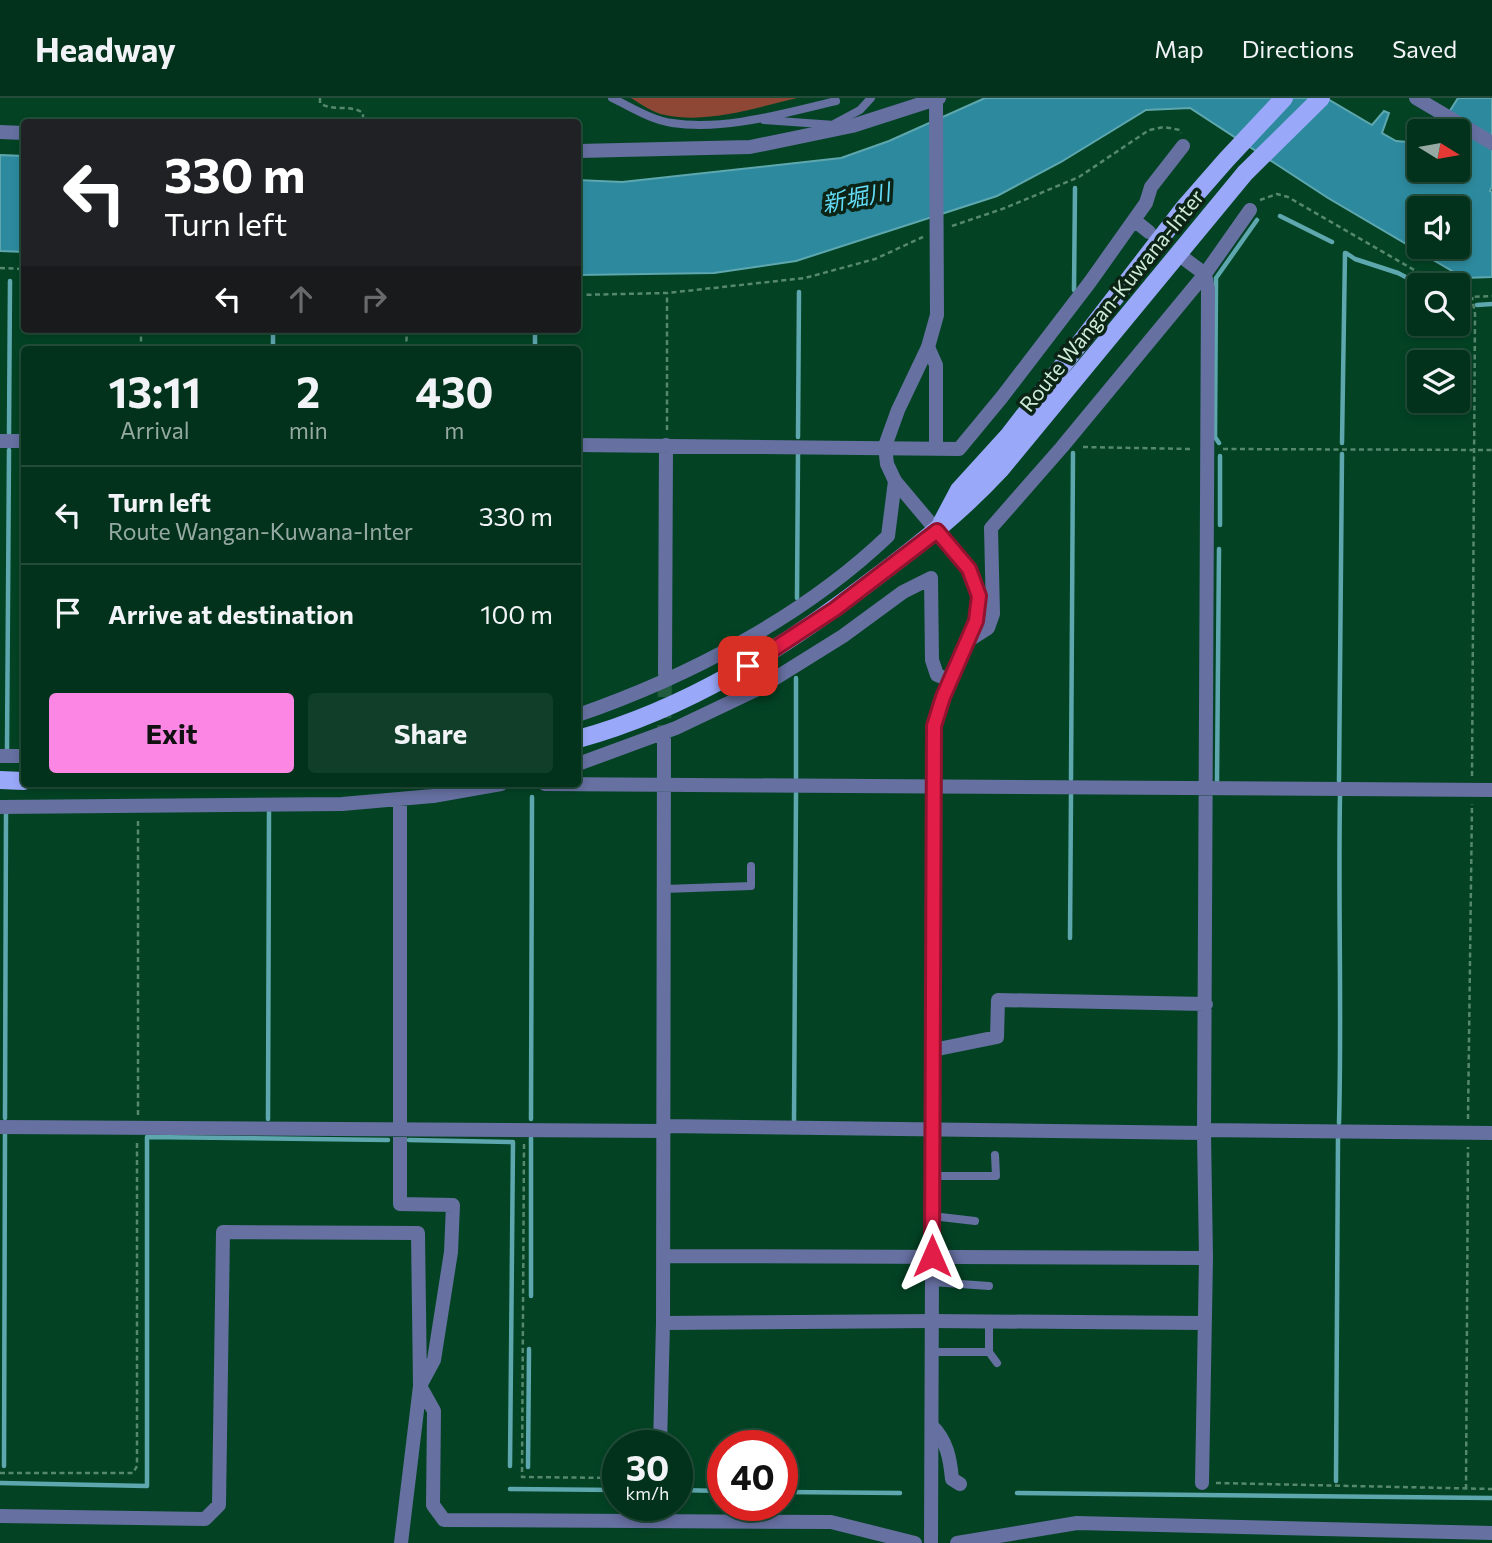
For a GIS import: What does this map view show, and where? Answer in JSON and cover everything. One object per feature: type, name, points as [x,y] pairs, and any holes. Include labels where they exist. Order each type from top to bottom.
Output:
[{"type":"main road","name":"Route Wangan-Kuwana-Inter","points":[[937,531],[958,491],[1009,435],[1184,208],[1284,98]]},
{"type":"main road","name":"Route Wangan-Kuwana-Inter","points":[[581,739],[648,715],[731,677],[835,609],[937,531],[970,502],[1000,470],[1245,173],[1321,98]]},
{"type":"main road","points":[[0,780],[21,781]]},
{"type":"street","points":[[1416,98],[1492,143]]},
{"type":"street","points":[[581,151],[750,147],[852,126],[938,99],[937,315],[928,347],[898,410],[885,446],[887,464],[895,481],[969,569],[979,596],[976,621],[950,680],[934,726],[931,1543]]},
{"type":"street","points":[[0,132],[21,133]]},
{"type":"street","points":[[581,445],[885,446],[959,449],[1090,282],[1146,202],[1151,187],[1184,146]]},
{"type":"street","points":[[969,640],[988,628],[993,614],[991,528],[1062,447],[1205,274],[1250,210]]},
{"type":"street","points":[[1134,220],[1149,232]]},
{"type":"street","points":[[1186,260],[1205,274],[1208,289],[1204,1131],[1206,1258],[1202,1483]]},
{"type":"street","points":[[928,347],[936,365],[936,448]]},
{"type":"street","points":[[0,441],[21,441]]},
{"type":"street","points":[[665,673],[666,445]]},
{"type":"street","points":[[581,714],[654,687],[720,654],[791,611],[853,567],[888,536],[895,481]]},
{"type":"street","points":[[581,763],[676,728],[758,689],[843,636],[903,592],[930,578],[932,660],[937,675],[950,680]]},
{"type":"street","points":[[660,1430],[664,739]]},
{"type":"street","points":[[0,756],[21,757]]},
{"type":"street","points":[[581,785],[1492,790]]},
{"type":"street","points":[[0,807],[330,805],[400,800],[484,787]]},
{"type":"street","points":[[400,800],[400,1204],[453,1205],[451,1252],[434,1360],[420,1386]]},
{"type":"street","points":[[933,1050],[997,1037],[998,1000],[1206,1004]]},
{"type":"street","points":[[0,1127],[1492,1133]]},
{"type":"street","points":[[0,1516],[205,1519],[219,1505],[223,1232],[418,1233],[420,1386],[401,1543]]},
{"type":"street","points":[[663,1256],[1206,1258]]},
{"type":"street","points":[[663,1324],[932,1321],[1204,1323]]},
{"type":"street","points":[[420,1386],[434,1411],[433,1505],[444,1520],[831,1522],[915,1543]]},
{"type":"street","points":[[932,1426],[949,1451],[953,1479],[960,1484]]},
{"type":"street","points":[[957,1543],[1077,1523],[1492,1533]]},
{"type":"lane","points":[[612,98],[639,112],[671,123],[712,124],[752,120],[836,101]]},
{"type":"lane","points":[[832,125],[860,110],[871,98]]},
{"type":"lane","points":[[752,120],[852,126]]},
{"type":"lane","points":[[664,889],[751,886],[751,866]]},
{"type":"lane","points":[[933,1175],[996,1176],[995,1155]]},
{"type":"lane","points":[[932,1216],[975,1222]]},
{"type":"lane","points":[[932,1282],[989,1286]]},
{"type":"lane","points":[[989,1322],[989,1352],[996,1363]]},
{"type":"lane","points":[[932,1352],[989,1352]]},
{"type":"path","points":[[320,98],[320,103],[326,107],[359,109],[363,113],[363,119]]},
{"type":"path","points":[[581,295],[667,293],[805,278],[875,259],[938,229],[973,220],[1079,177],[1149,130],[1164,127],[1180,130],[1184,146]]},
{"type":"path","points":[[1250,210],[1265,197],[1277,194],[1288,197],[1419,273]]},
{"type":"path","points":[[0,268],[21,269]]},
{"type":"path","points":[[666,445],[667,293]]},
{"type":"path","points":[[1466,1489],[1475,314],[1472,297],[1492,296]]},
{"type":"path","points":[[1062,447],[1492,450]]},
{"type":"path","points":[[0,1473],[133,1473],[137,1466],[138,807]]},
{"type":"path","points":[[524,1130],[522,1477],[602,1478]]},
{"type":"path","points":[[1202,1483],[1492,1489]]},
{"type":"shaded area","points":[[631,98],[797,98],[732,114],[698,118],[661,114]]},
{"type":"water","name":"新堀川","points":[[985,98],[1326,98],[1372,125],[1384,111],[1389,113],[1382,133],[1396,141],[1407,142],[1407,182],[1470,182],[1470,119],[1445,119],[1458,98],[1492,98],[1492,277],[1470,278],[1470,273],[1456,273],[1432,259],[1470,259],[1470,196],[1407,196],[1407,244],[1328,198],[1190,108],[1146,110],[1061,162],[997,196],[796,261],[714,273],[581,275],[581,180],[622,182],[841,158],[889,141]]},
{"type":"water","points":[[0,155],[21,156],[21,252],[0,251]]},
{"type":"waterway","points":[[1074,290],[1075,188]]},
{"type":"waterway","points":[[1280,216],[1332,242]]},
{"type":"waterway","points":[[1219,443],[1215,437],[1216,278],[1257,220]]},
{"type":"waterway","points":[[1342,443],[1345,253]]},
{"type":"waterway","points":[[1346,253],[1355,259],[1407,278]]},
{"type":"waterway","points":[[9,433],[10,281]]},
{"type":"waterway","points":[[798,437],[799,292]]},
{"type":"waterway","points":[[1477,305],[1492,304]]},
{"type":"waterway","points":[[273,333],[273,346]]},
{"type":"waterway","points":[[535,333],[535,346]]},
{"type":"waterway","points":[[7,750],[9,450]]},
{"type":"waterway","points":[[1071,779],[1073,453]]},
{"type":"waterway","points":[[797,598],[798,454]]},
{"type":"waterway","points":[[1339,781],[1342,454]]},
{"type":"waterway","points":[[1220,456],[1220,525]]},
{"type":"waterway","points":[[1217,781],[1219,549]]},
{"type":"waterway","points":[[796,678],[796,778]]},
{"type":"waterway","points":[[794,1123],[796,793]]},
{"type":"waterway","points":[[1070,938],[1071,795]]},
{"type":"waterway","points":[[1339,1123],[1340,795]]},
{"type":"waterway","points":[[531,1119],[532,797]]},
{"type":"waterway","points":[[268,1119],[269,812]]},
{"type":"waterway","points":[[5,1118],[6,813]]},
{"type":"waterway","points":[[4,1466],[5,1134]]},
{"type":"waterway","points":[[0,1483],[147,1486],[147,1137],[388,1140]]},
{"type":"waterway","points":[[1336,1481],[1338,1137]]},
{"type":"waterway","points":[[531,1138],[531,1296]]},
{"type":"waterway","points":[[409,1140],[513,1142],[510,1466]]},
{"type":"waterway","points":[[528,1467],[529,1349]]},
{"type":"waterway","points":[[510,1489],[602,1490]]},
{"type":"waterway","points":[[693,1490],[707,1491]]},
{"type":"waterway","points":[[798,1492],[900,1493]]},
{"type":"waterway","points":[[1017,1493],[1492,1498]]},
{"type":"tunnel","points":[[664,739],[665,673]]},
{"type":"route","points":[[748,666],[835,609],[937,531],[969,569],[979,596],[976,621],[943,697],[934,726],[932,1256]]}]
